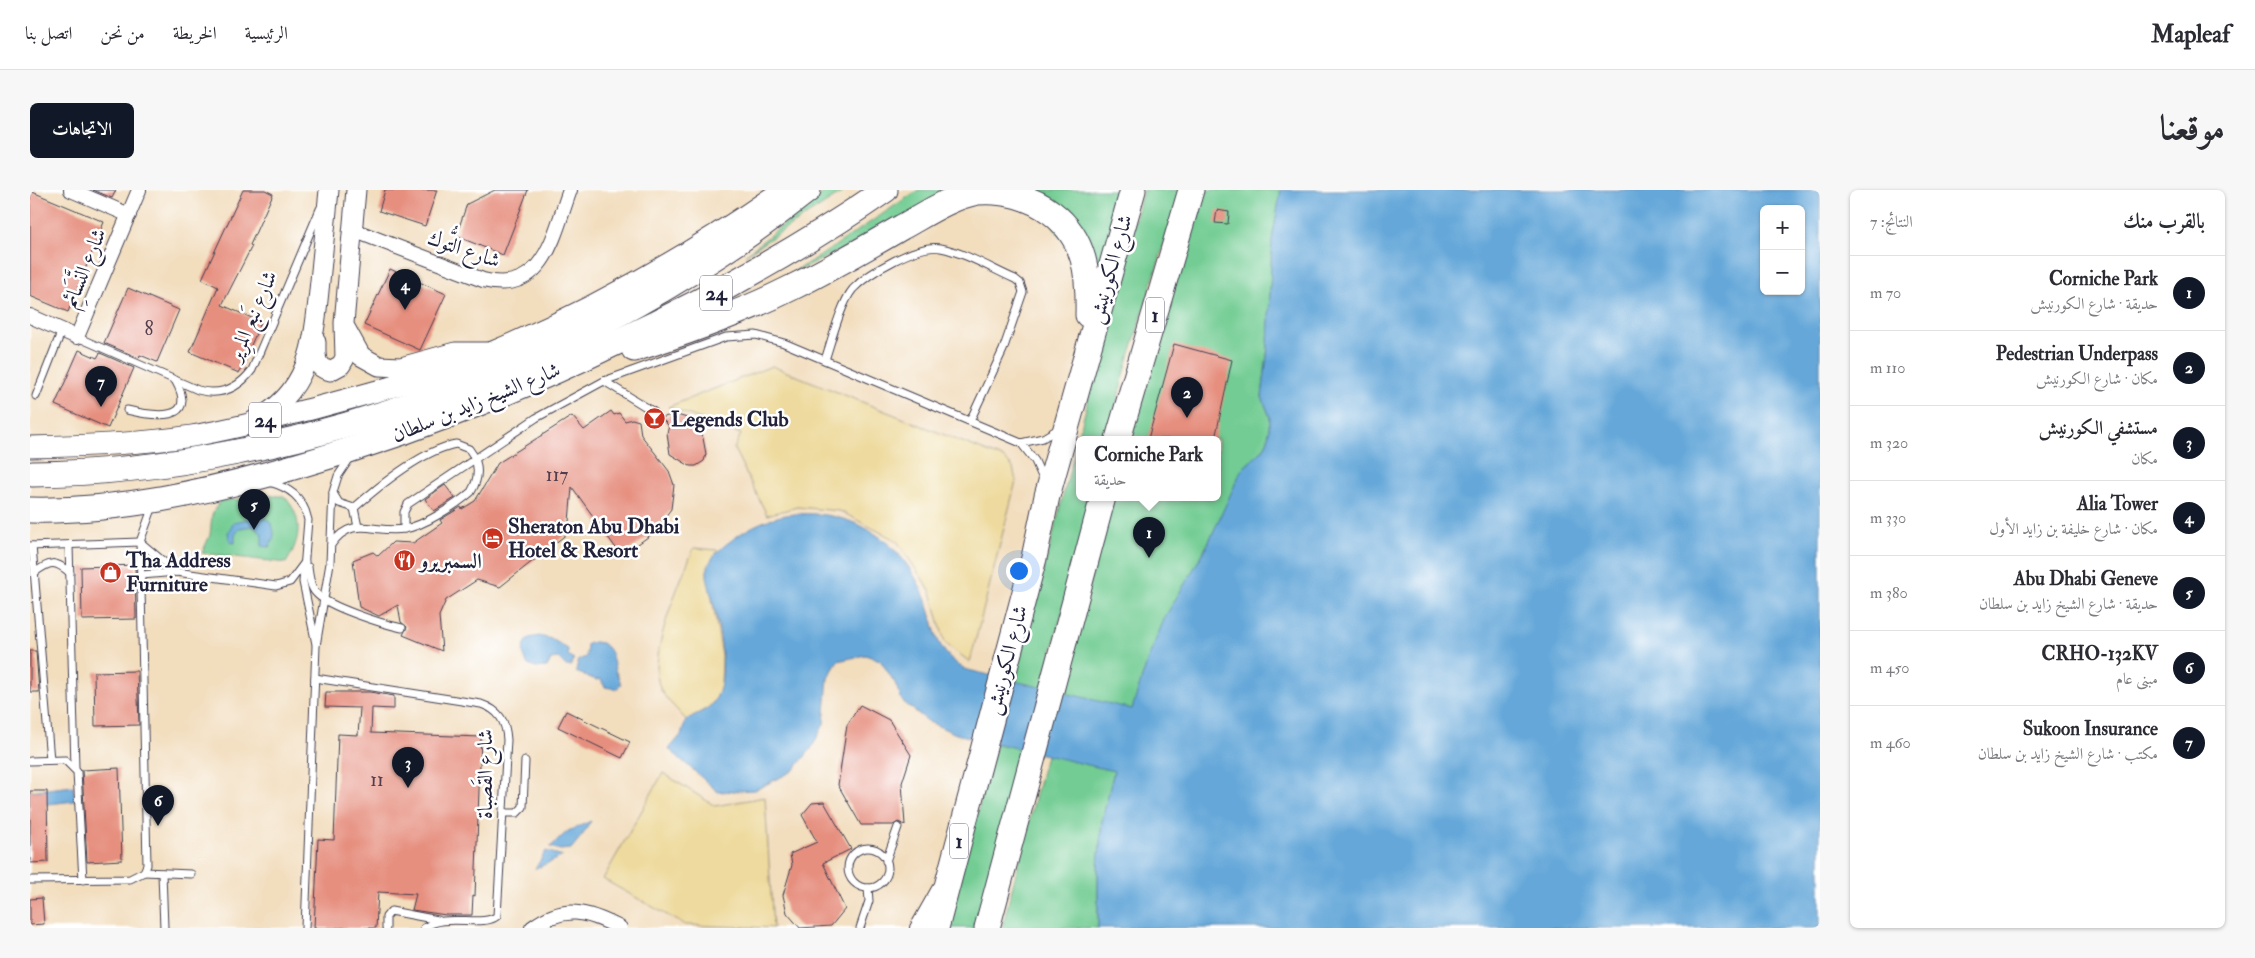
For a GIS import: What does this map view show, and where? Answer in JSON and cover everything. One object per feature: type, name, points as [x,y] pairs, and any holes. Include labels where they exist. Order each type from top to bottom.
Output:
[{"type":"highway","points":[[32,474],[89,473],[206,458],[284,441],[404,406],[527,360],[614,317],[670,286],[732,247],[767,223],[808,190]]},
{"type":"highway","name":"شارع الشيخ زايد بن سلطان","points":[[30,510],[114,505],[205,490],[359,448],[426,425],[538,380],[671,317],[741,280],[800,245],[885,190]]},
{"type":"highway","name":"شارع الكورنيش","points":[[936,928],[1034,558],[1047,496],[1133,190]]},
{"type":"highway","name":"1","points":[[1119,436],[1191,190]]},
{"type":"highway","points":[[538,380],[726,317],[799,284],[948,201],[978,192],[997,191],[1033,200],[1058,217],[1070,231],[1080,247],[1088,278],[1088,349]]},
{"type":"highway","points":[[987,928],[1102,501]]},
{"type":"main road","points":[[329,190],[316,326],[316,360],[322,368],[330,370],[338,368],[344,361],[344,323],[356,190]]},
{"type":"main road","name":"شارع الشيخ زايد بن سلطان","points":[[30,447],[126,443],[191,436],[244,425],[381,390],[492,352],[563,320],[652,273],[783,190]]},
{"type":"main road","points":[[344,323],[361,356],[379,366],[400,367],[455,352],[492,352]]},
{"type":"main road","points":[[244,425],[269,412],[290,392],[308,362],[316,326]]},
{"type":"street","name":"شارع النَّسَائِم","points":[[71,190],[129,215]]},
{"type":"street","name":"شارع النَّسَائِم","points":[[78,337],[139,190]]},
{"type":"street","name":"شارع التُّوك","points":[[353,230],[484,280],[506,283],[528,275],[544,258],[570,190]]},
{"type":"street","name":"شارع نَبع المرِير","points":[[30,316],[78,337]]},
{"type":"street","points":[[917,928],[951,872]]},
{"type":"street","points":[[532,928],[556,915],[576,912],[596,916],[620,928]]},
{"type":"lane","name":"شارع نَبع المرِير","points":[[78,337],[198,390],[218,393],[233,388],[246,379],[252,370],[329,190]]},
{"type":"lane","points":[[825,360],[837,323],[853,289],[890,263],[914,251],[929,247],[947,250],[1015,279],[1020,283],[1023,292],[1003,350],[970,421]]},
{"type":"lane","points":[[36,396],[62,330]]},
{"type":"lane","points":[[404,529],[404,512],[408,504],[559,404],[604,382],[712,341],[741,335],[770,338],[1021,443],[1041,472],[1047,496]]},
{"type":"lane","points":[[127,410],[158,416],[171,414],[179,408],[182,399],[180,389],[175,380]]},
{"type":"lane","points":[[604,382],[654,412]]},
{"type":"lane","points":[[1021,443],[1052,433],[1070,419]]},
{"type":"lane","points":[[330,546],[338,535],[358,527],[404,529],[428,520],[471,492],[478,477],[476,460],[463,445],[449,445],[413,463],[354,508]]},
{"type":"lane","points":[[305,928],[316,646],[325,600],[332,492],[338,476],[359,448]]},
{"type":"lane","points":[[251,479],[287,488],[302,501],[308,520],[304,582],[316,646]]},
{"type":"lane","points":[[332,492],[339,503],[354,508]]},
{"type":"lane","points":[[145,871],[148,857],[140,542],[147,519],[158,498]]},
{"type":"lane","points":[[354,508],[358,527]]},
{"type":"lane","points":[[50,760],[31,546],[140,542],[176,572]]},
{"type":"lane","points":[[69,545],[75,768],[79,780],[83,880]]},
{"type":"lane","points":[[142,575],[176,572],[276,586],[290,582],[295,578],[306,560]]},
{"type":"lane","points":[[306,560],[315,592],[325,600],[380,624],[402,628]]},
{"type":"lane","points":[[34,573],[44,565],[53,563],[61,565],[70,573]]},
{"type":"lane","name":"شارع القَصباة","points":[[315,678],[415,693],[492,708],[504,721],[507,732],[497,916],[494,920],[483,925],[444,922],[429,924],[424,928]]},
{"type":"lane","points":[[30,761],[65,760],[75,768]]},
{"type":"lane","points":[[503,813],[517,813],[523,807],[525,761]]},
{"type":"lane","points":[[886,861],[898,827]]},
{"type":"lane","points":[[868,848],[880,852],[886,861],[888,871],[885,878],[876,887],[868,888],[856,885],[850,878],[848,866],[851,858],[860,850],[868,848]]},
{"type":"lane","points":[[30,880],[130,879],[145,871],[191,874]]},
{"type":"lane","points":[[162,873],[164,928]]},
{"type":"lane","points":[[860,928],[869,901],[868,888]]},
{"type":"lane","points":[[386,928],[387,915],[395,911],[444,922]]},
{"type":"green space","points":[[827,190],[846,190],[745,255]]},
{"type":"green space","points":[[918,190],[955,190],[880,231],[779,280],[820,256]]},
{"type":"green space","points":[[1031,190],[1120,190],[1094,291]]},
{"type":"green space","points":[[1143,190],[1181,190],[1128,360],[1108,436],[1079,436]]},
{"type":"green space","points":[[1205,190],[1281,190],[1272,240],[1268,347],[1262,397],[1270,417],[1268,440],[1263,450],[1242,469],[1228,503],[1196,567],[1114,771],[1102,821],[1098,866],[1098,928],[1002,928],[1111,501],[1221,501],[1221,436],[1127,436],[1145,367]]},
{"type":"green space","points":[[1076,446],[1076,501],[1092,501],[978,928],[946,928]]},
{"type":"green space","points":[[284,496],[295,512],[298,529],[297,537],[295,546],[286,563],[202,553],[210,535],[212,515],[220,501]]},
{"type":"sand","points":[[772,366],[1005,459],[1013,468],[1016,481],[970,662],[945,643],[931,592],[897,541],[840,511],[797,507],[767,515],[734,449],[741,434],[668,407]]},
{"type":"sand","points":[[694,548],[718,550],[707,571],[722,656],[721,684],[717,697],[709,707],[686,720],[669,702],[661,690],[657,676],[661,640],[667,619]]},
{"type":"sand","points":[[663,773],[715,806],[765,797],[773,928],[685,925],[603,879]]},
{"type":"water","points":[[1281,190],[1820,190],[1820,928],[1098,928],[1098,866],[1102,821],[1114,771],[956,734],[929,722],[902,701],[895,683],[880,660],[865,655],[838,661],[828,678],[824,724],[811,749],[793,771],[755,790],[718,792],[669,749],[681,735],[686,720],[709,707],[716,698],[721,685],[721,641],[707,574],[711,560],[723,547],[749,528],[764,521],[795,514],[817,514],[857,524],[875,534],[890,546],[916,578],[925,598],[940,645],[964,669],[1132,709],[1148,659],[1165,617],[1206,548],[1242,469],[1263,450],[1268,440],[1270,417],[1262,397],[1268,347],[1272,240]]},
{"type":"water","points":[[256,517],[266,519],[272,525],[274,536],[269,547],[262,546],[262,534],[253,526],[240,528],[235,535],[235,543],[230,542],[228,533],[234,522]]},
{"type":"water","points":[[539,636],[552,639],[568,649],[568,655],[574,659],[571,666],[566,666],[558,658],[551,659],[547,667],[536,668],[528,665],[524,658],[525,645],[529,638]]},
{"type":"water","points":[[594,642],[602,643],[610,652],[621,685],[616,689],[605,687],[600,679],[596,680],[576,672],[578,660],[586,657],[587,644]]},
{"type":"water","points":[[73,786],[75,801],[30,806],[30,791]]},
{"type":"water","points":[[591,821],[571,849],[560,850],[550,847],[568,831]]},
{"type":"water","points":[[546,851],[563,856],[535,869]]},
{"type":"building","points":[[93,190],[116,190],[112,198]]},
{"type":"building","points":[[243,190],[265,190],[273,194],[250,245],[252,246],[222,305],[261,322],[239,373],[190,352],[218,287],[202,279]]},
{"type":"building","points":[[385,190],[437,190],[425,226],[379,211]]},
{"type":"building","points":[[495,190],[528,190],[503,255],[456,236],[467,204]]},
{"type":"building","points":[[30,191],[104,222],[68,312],[30,296]]},
{"type":"building","points":[[1217,210],[1229,212],[1228,224],[1215,223]]},
{"type":"building","points":[[390,269],[446,294],[420,350],[364,325]]},
{"type":"building","points":[[128,288],[179,310],[157,362],[140,355],[139,358],[104,343]]},
{"type":"building","points":[[1174,344],[1232,360],[1216,436],[1149,436]]},
{"type":"building","points":[[79,350],[97,358],[100,353],[134,368],[108,428],[55,405]]},
{"type":"building","name":"Sheraton Abu Dhabi Hotel & Resort","points":[[611,411],[614,415],[619,413],[625,421],[632,419],[639,421],[641,435],[669,471],[674,485],[671,509],[658,526],[650,532],[652,534],[627,552],[618,551],[572,487],[568,533],[500,587],[477,580],[446,600],[439,616],[442,651],[403,635],[407,627],[401,622],[398,605],[379,616],[359,607],[353,560],[373,552],[378,556],[393,542],[413,543],[442,523],[440,520],[475,501],[498,463],[572,416],[584,430]]},
{"type":"building","points":[[674,414],[687,418],[694,423],[703,438],[706,454],[704,461],[696,466],[690,466],[670,454],[667,433],[669,426],[661,418]]},
{"type":"building","points":[[445,485],[455,498],[434,511],[425,499]]},
{"type":"building","points":[[135,565],[136,619],[82,620],[81,567]]},
{"type":"building","points":[[30,651],[36,651],[39,692],[30,692]]},
{"type":"building","points":[[137,671],[139,725],[95,726],[94,672]]},
{"type":"building","points":[[326,692],[370,692],[394,696],[394,709],[372,708],[371,733],[481,737],[475,896],[473,895],[472,915],[446,915],[412,910],[416,894],[378,892],[376,928],[314,928],[318,839],[334,840],[338,734],[358,735],[360,708],[325,707]]},
{"type":"building","points":[[860,705],[889,720],[911,755],[902,783],[905,825],[898,822],[893,825],[861,825],[838,785],[847,725]]},
{"type":"building","points":[[566,711],[630,742],[622,758],[558,727]]},
{"type":"building","points":[[119,768],[122,860],[87,862],[82,770]]},
{"type":"building","points":[[30,791],[47,791],[48,862],[30,863]]},
{"type":"building","points":[[824,802],[851,849],[823,863],[845,909],[831,926],[800,928],[787,913],[783,895],[792,865],[790,854],[817,842],[802,815],[812,803]]},
{"type":"building","points":[[42,898],[44,924],[30,925],[30,899]]},
{"type":"place","name":"Alia Tower","points":[[405,310]]},
{"type":"place","name":"Sukoon Insurance","points":[[101,407]]},
{"type":"place","name":"Pedestrian Underpass","points":[[1187,418]]},
{"type":"place","name":"Legends Club","points":[[655,419]]},
{"type":"place","name":"Abu Dhabi Geneve","points":[[254,530]]},
{"type":"place","name":"Sheraton Abu Dhabi Hotel & Resort","points":[[492,538]]},
{"type":"place","name":"Corniche Park","points":[[1149,558]]},
{"type":"place","name":"السمبريرو","points":[[404,561]]},
{"type":"place","name":"Tha Address Furniture","points":[[110,572]]},
{"type":"place","name":"مستشفي الكورنيش","points":[[408,788]]},
{"type":"place","name":"CRHO-132KV","points":[[158,826]]}]
